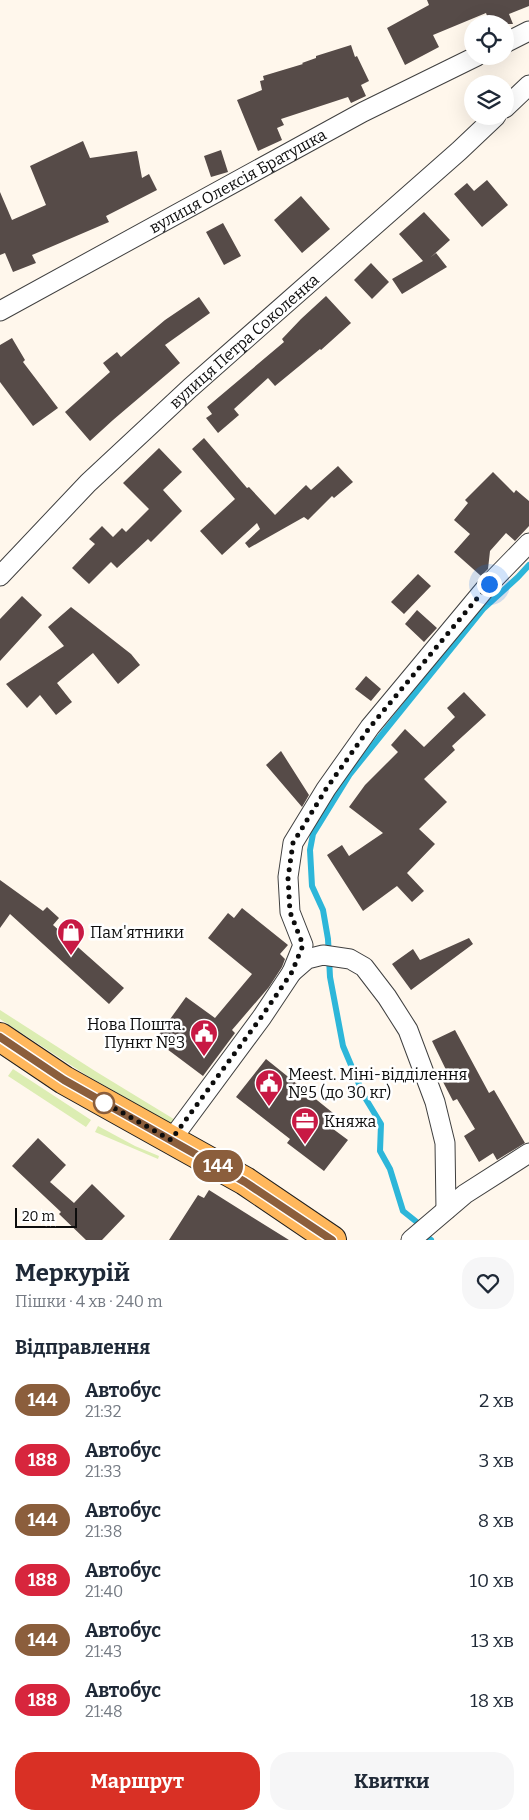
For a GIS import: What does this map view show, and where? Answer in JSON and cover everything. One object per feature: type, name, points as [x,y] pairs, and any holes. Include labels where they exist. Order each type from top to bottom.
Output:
[{"type":"main road","points":[[0,1037],[64,1080],[245,1182],[332,1240]]},
{"type":"street","points":[[514,38],[529,31]]},
{"type":"street","name":"вулиця Олексія Братушка","points":[[0,311],[363,112],[464,63]]},
{"type":"street","points":[[514,99],[529,85]]},
{"type":"street","name":"вулиця Петра Соколенка","points":[[0,576],[88,483],[190,388],[460,151],[487,125]]},
{"type":"street","points":[[171,1140],[228,1064],[292,972],[303,945],[290,912],[288,878],[293,843],[326,789],[370,727],[489,584],[529,543]]},
{"type":"street","points":[[292,972],[308,959],[328,956],[350,959],[364,967],[387,997],[408,1030],[435,1102],[445,1143],[446,1210]]},
{"type":"street","points":[[411,1240],[464,1194],[529,1154]]},
{"type":"green space","points":[[0,1010],[177,1121],[174,1125],[86,1075],[0,1019]]},
{"type":"green space","points":[[13,1069],[91,1120],[86,1127],[8,1076]]},
{"type":"green space","points":[[98,1126],[135,1146],[159,1156],[158,1159],[95,1132]]},
{"type":"building","points":[[427,0],[529,0],[529,6],[509,15],[487,15],[486,13],[481,15],[464,15],[464,22],[433,35],[439,47],[405,65],[387,28],[429,5]]},
{"type":"building","points":[[351,45],[355,57],[357,56],[369,81],[361,85],[366,96],[351,103],[348,97],[281,119],[284,125],[277,128],[282,140],[258,151],[237,100],[262,90],[260,81],[264,80],[263,76],[303,64],[316,58],[316,56]]},
{"type":"building","points":[[83,141],[90,158],[137,151],[142,178],[149,174],[157,190],[106,216],[109,222],[32,255],[36,263],[13,272],[5,253],[0,255],[0,192],[12,220],[46,205],[30,166]]},
{"type":"building","points":[[221,150],[228,172],[211,177],[204,156]]},
{"type":"building","points":[[487,180],[508,205],[482,227],[454,194],[467,183],[474,191]]},
{"type":"building","points":[[301,196],[330,229],[302,253],[274,220]]},
{"type":"building","points":[[424,212],[450,240],[431,257],[436,253],[447,267],[402,294],[392,279],[423,261],[399,234]]},
{"type":"building","points":[[223,223],[241,256],[224,265],[206,232]]},
{"type":"building","points":[[371,263],[389,282],[372,299],[354,280]]},
{"type":"building","points":[[326,296],[351,323],[321,350],[275,386],[268,378],[234,409],[239,415],[218,433],[206,418],[212,414],[207,407],[284,342],[282,339]]},
{"type":"building","points":[[199,297],[210,313],[165,345],[180,363],[90,441],[65,412],[110,372],[103,363],[117,352],[121,357],[165,320]]},
{"type":"building","points":[[12,338],[25,360],[23,362],[58,408],[33,426],[0,382],[0,345]]},
{"type":"building","points":[[204,438],[247,488],[249,487],[275,515],[306,485],[311,490],[338,466],[353,482],[334,498],[332,496],[308,520],[304,517],[249,548],[245,543],[260,529],[257,523],[222,555],[200,531],[235,499],[192,449]]},
{"type":"building","points":[[159,448],[182,472],[163,490],[182,511],[151,542],[148,539],[117,568],[111,562],[89,584],[72,568],[95,544],[89,539],[102,526],[113,537],[122,528],[126,532],[149,509],[123,483]]},
{"type":"building","points":[[493,472],[514,493],[516,490],[529,501],[529,526],[515,541],[506,533],[490,551],[488,569],[481,576],[454,552],[470,534],[454,520],[468,503],[465,500]]},
{"type":"building","points":[[418,574],[431,586],[404,614],[391,602]]},
{"type":"building","points":[[22,596],[42,615],[0,661],[0,619]]},
{"type":"building","points":[[71,607],[131,654],[140,665],[118,684],[93,653],[57,683],[72,702],[56,715],[40,695],[27,708],[6,684],[64,646],[48,627]]},
{"type":"building","points":[[417,610],[437,628],[424,642],[405,624]]},
{"type":"building","points":[[366,676],[381,689],[371,701],[355,689]]},
{"type":"building","points":[[464,692],[486,715],[452,746],[455,750],[424,779],[447,802],[419,829],[435,844],[407,873],[424,891],[412,902],[397,886],[363,911],[327,855],[342,845],[349,856],[383,833],[349,807],[365,785],[398,752],[391,745],[405,729],[424,747],[455,717],[447,708]]},
{"type":"building","points":[[281,751],[309,795],[302,807],[266,765]]},
{"type":"building","points":[[0,880],[43,911],[47,907],[59,918],[53,925],[124,988],[109,1004],[10,914],[0,928]]},
{"type":"building","points":[[242,908],[288,945],[280,954],[285,959],[269,987],[232,1030],[235,1033],[203,1076],[155,1040],[186,997],[215,1018],[252,974],[208,938],[228,913],[234,918]]},
{"type":"building","points":[[469,938],[473,944],[411,990],[392,964],[413,949],[420,960]]},
{"type":"building","points":[[455,1030],[489,1093],[494,1090],[525,1143],[497,1160],[493,1153],[479,1162],[464,1136],[475,1129],[457,1099],[453,1101],[442,1080],[449,1076],[432,1041]]},
{"type":"building","points":[[266,1059],[333,1113],[325,1123],[348,1140],[324,1171],[287,1143],[290,1139],[236,1097]]},
{"type":"building","points":[[38,1138],[66,1165],[50,1182],[74,1203],[92,1184],[125,1216],[102,1240],[86,1240],[59,1214],[61,1212],[12,1166]]},
{"type":"building","points":[[209,1190],[289,1240],[169,1240],[198,1195],[204,1198]]},
{"type":"waterway","points":[[418,1223],[403,1211],[390,1169],[380,1151],[381,1124],[364,1096],[343,1046],[330,977],[328,939],[323,910],[312,886],[310,850],[313,834],[350,774],[483,609],[529,565]]},
{"type":"waterway","points":[[427,1237],[431,1240]]},
{"type":"bus line","name":"144","points":[[0,1037],[64,1080],[245,1182],[332,1240]]},
{"type":"place","name":"Пам'ятники","points":[[71,956]]},
{"type":"place","name":"Нова Пошта. Пункт №3","points":[[204,1057]]},
{"type":"place","name":"Meest. Міні-відділення №5 (до 30 кг)","points":[[269,1107]]},
{"type":"place","name":"Княжа","points":[[305,1145]]},
{"type":"route","points":[[104,1103],[98,1099],[171,1140],[228,1064],[292,972],[303,945],[290,912],[288,878],[293,843],[326,789],[370,727],[489,584]]}]
